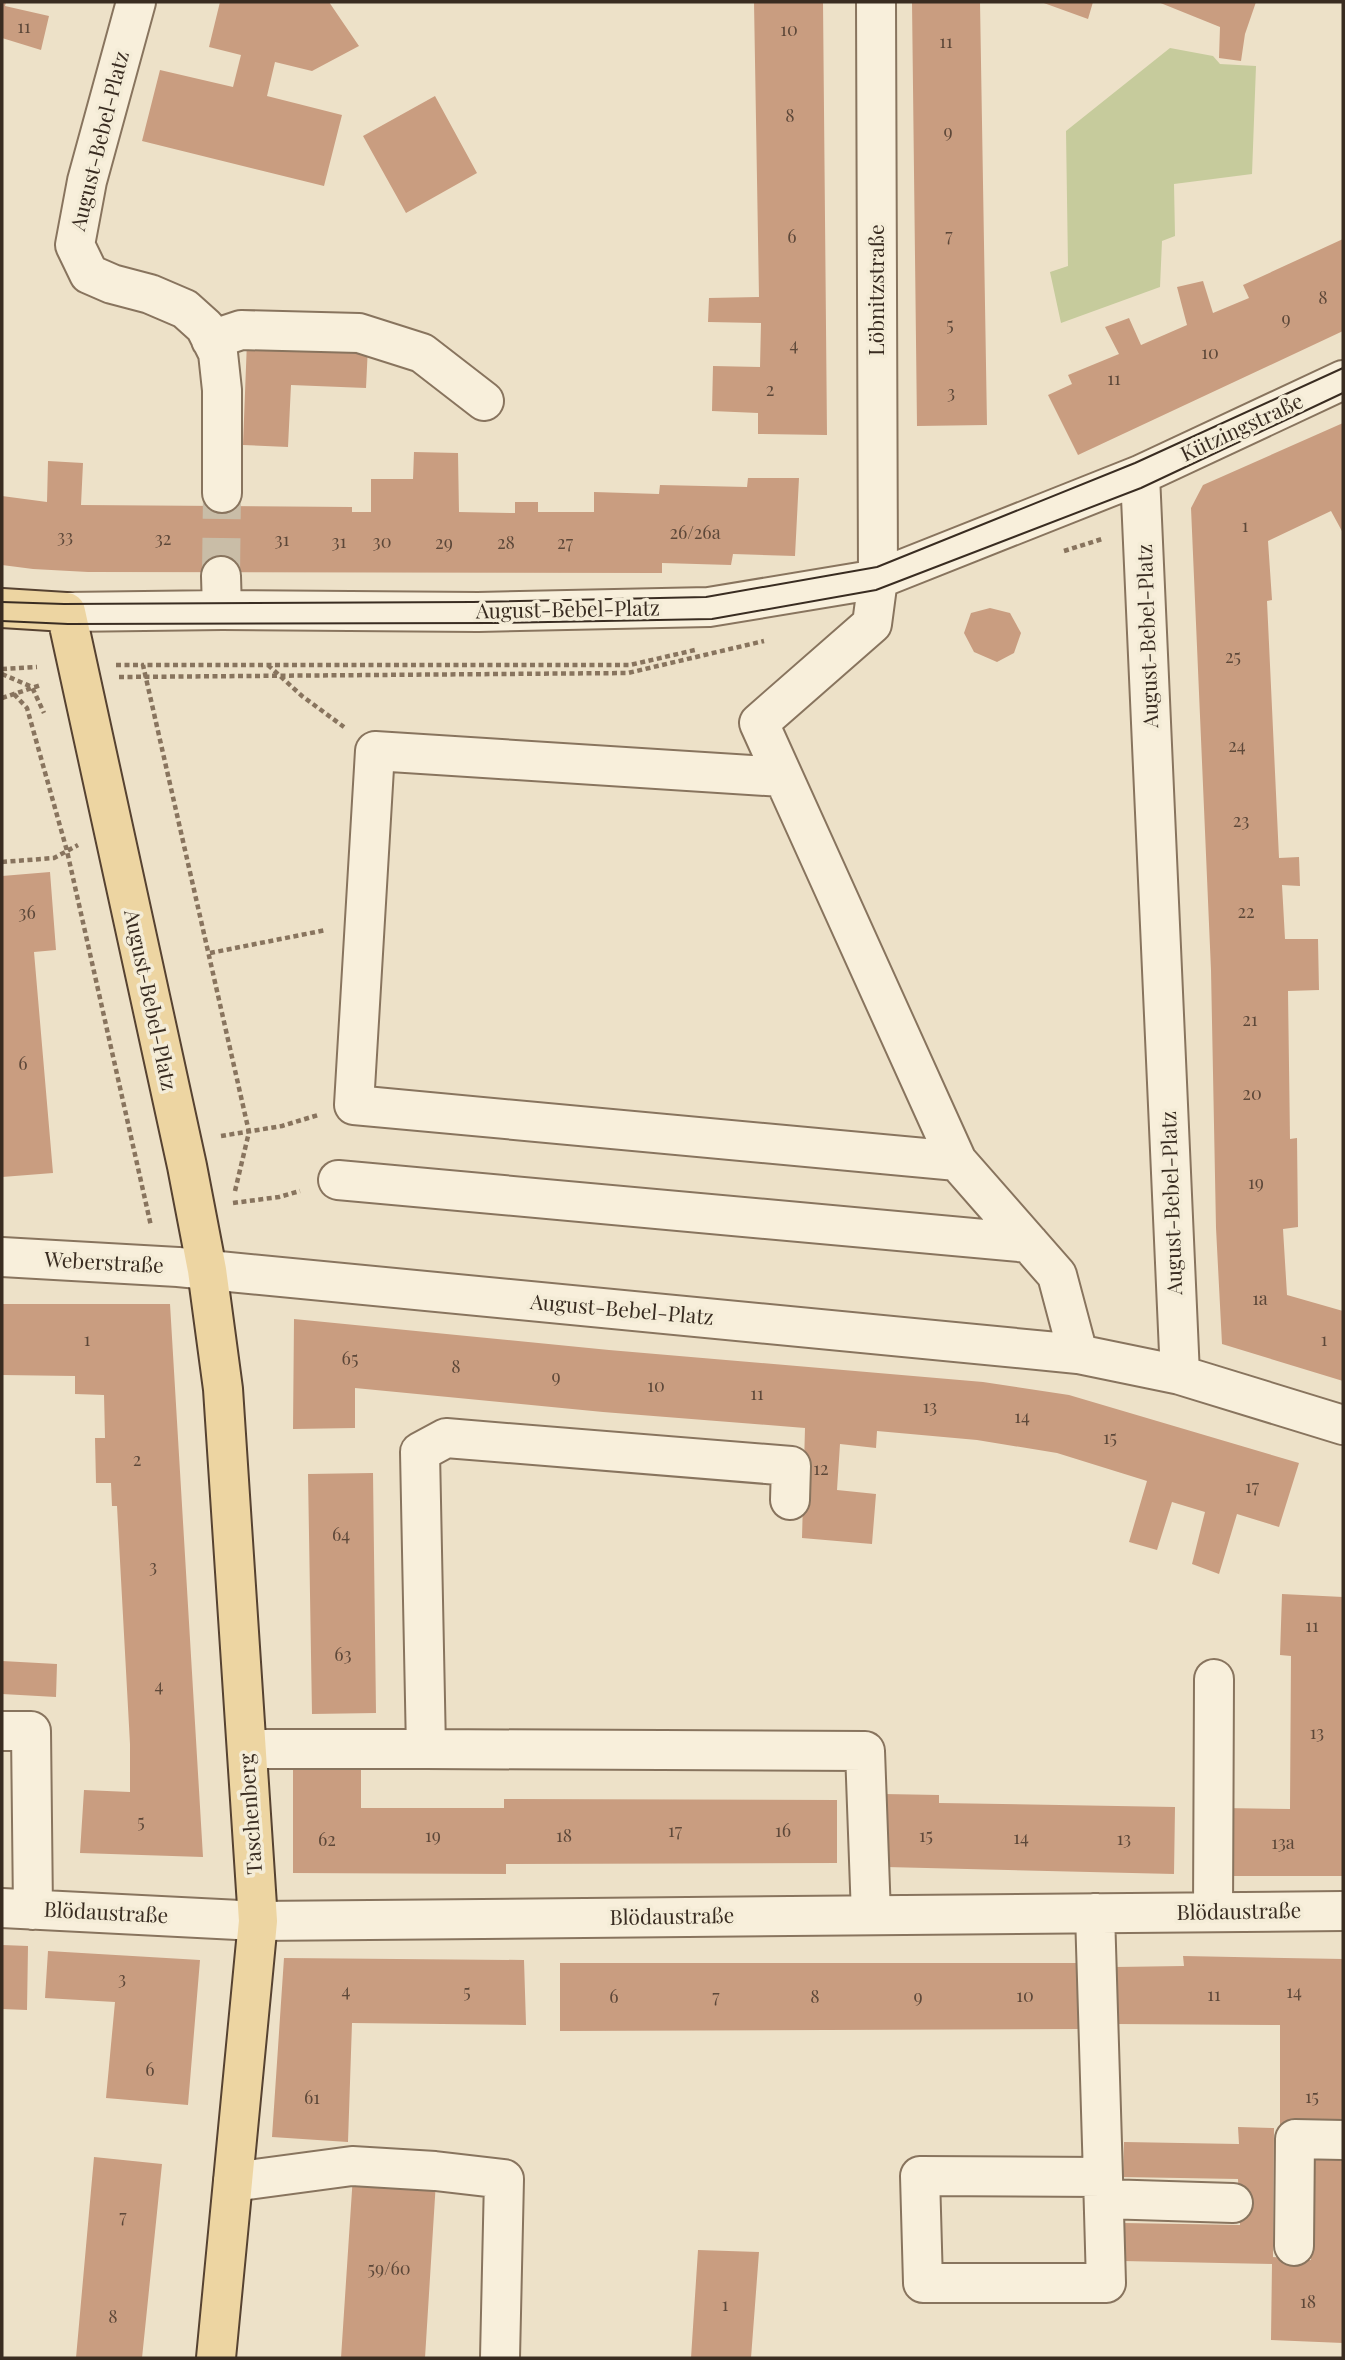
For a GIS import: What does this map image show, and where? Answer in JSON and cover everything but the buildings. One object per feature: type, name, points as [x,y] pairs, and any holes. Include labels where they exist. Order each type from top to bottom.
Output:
[{"type":"main road","name":"August-Bebel-Platz","points":[[2,608],[66,612],[207,1270]]},
{"type":"main road","name":"Taschenberg","points":[[207,1270],[223,1389],[258,1921],[216,2358]]},
{"type":"street","name":"August-Bebel-Platz","points":[[136,2],[87,181],[75,245],[89,274],[185,309],[205,327],[218,353],[222,390],[222,493]]},
{"type":"street","name":"Löbnitzstraße","points":[[782,777],[759,723],[872,624],[878,579],[876,2]]},
{"type":"street","points":[[211,340],[241,330],[359,333],[422,353],[484,401]]},
{"type":"street","name":"Kützingstraße","points":[[1140,475],[1343,380]]},
{"type":"street","name":"August-Bebel-Platz","points":[[66,612],[222,593],[478,612],[709,607],[878,579],[1140,475],[1180,1375],[1078,1354],[207,1270]]},
{"type":"street","points":[[957,1161],[354,1105],[375,751],[782,777],[957,1161],[1057,1275],[1078,1354]]},
{"type":"street","points":[[338,1180],[1029,1243]]},
{"type":"street","name":"Weberstraße","points":[[2,1257],[207,1270]]},
{"type":"street","points":[[1180,1375],[1343,1425]]},
{"type":"street","points":[[426,1749],[420,1452],[446,1438],[791,1466],[790,1500]]},
{"type":"street","points":[[1213,1912],[1214,1679]]},
{"type":"street","points":[[2,1731],[31,1731],[17,1909]]},
{"type":"street","points":[[247,1749],[865,1751],[871,1915]]},
{"type":"street","name":"Blödaustraße","points":[[17,1909],[258,1921],[1343,1911]]},
{"type":"street","points":[[1095,1913],[1104,2188],[1106,2283],[923,2283],[920,2176],[1104,2188],[1233,2203]]},
{"type":"street","points":[[1294,2246],[1295,2139],[1343,2140]]},
{"type":"street","points":[[233,2182],[352,2166],[504,2179],[500,2358]]},
{"type":"path","points":[[268,665],[302,696],[375,751]]},
{"type":"path","points":[[14,694],[27,708],[67,851],[160,1266]]},
{"type":"path","points":[[2,862],[54,858],[79,845]]},
{"type":"path","points":[[210,953],[365,922]]},
{"type":"path","points":[[133,1145],[181,1142],[282,1126],[354,1105]]},
{"type":"path","points":[[232,1203],[279,1197],[338,1180]]},
{"type":"green space","points":[[1170,48],[1213,56],[1220,64],[1256,66],[1252,174],[1174,184],[1175,236],[1162,241],[1160,287],[1061,323],[1050,272],[1068,266],[1066,131]]},
{"type":"tunnel","points":[[221,576],[222,493]]},
{"type":"tram line","points":[[2,602],[473,602],[706,597],[877,567],[1135,463],[1343,368]]},
{"type":"tram line","points":[[2,621],[68,624],[496,623],[712,619],[876,590],[1141,488],[1343,393]]}]
